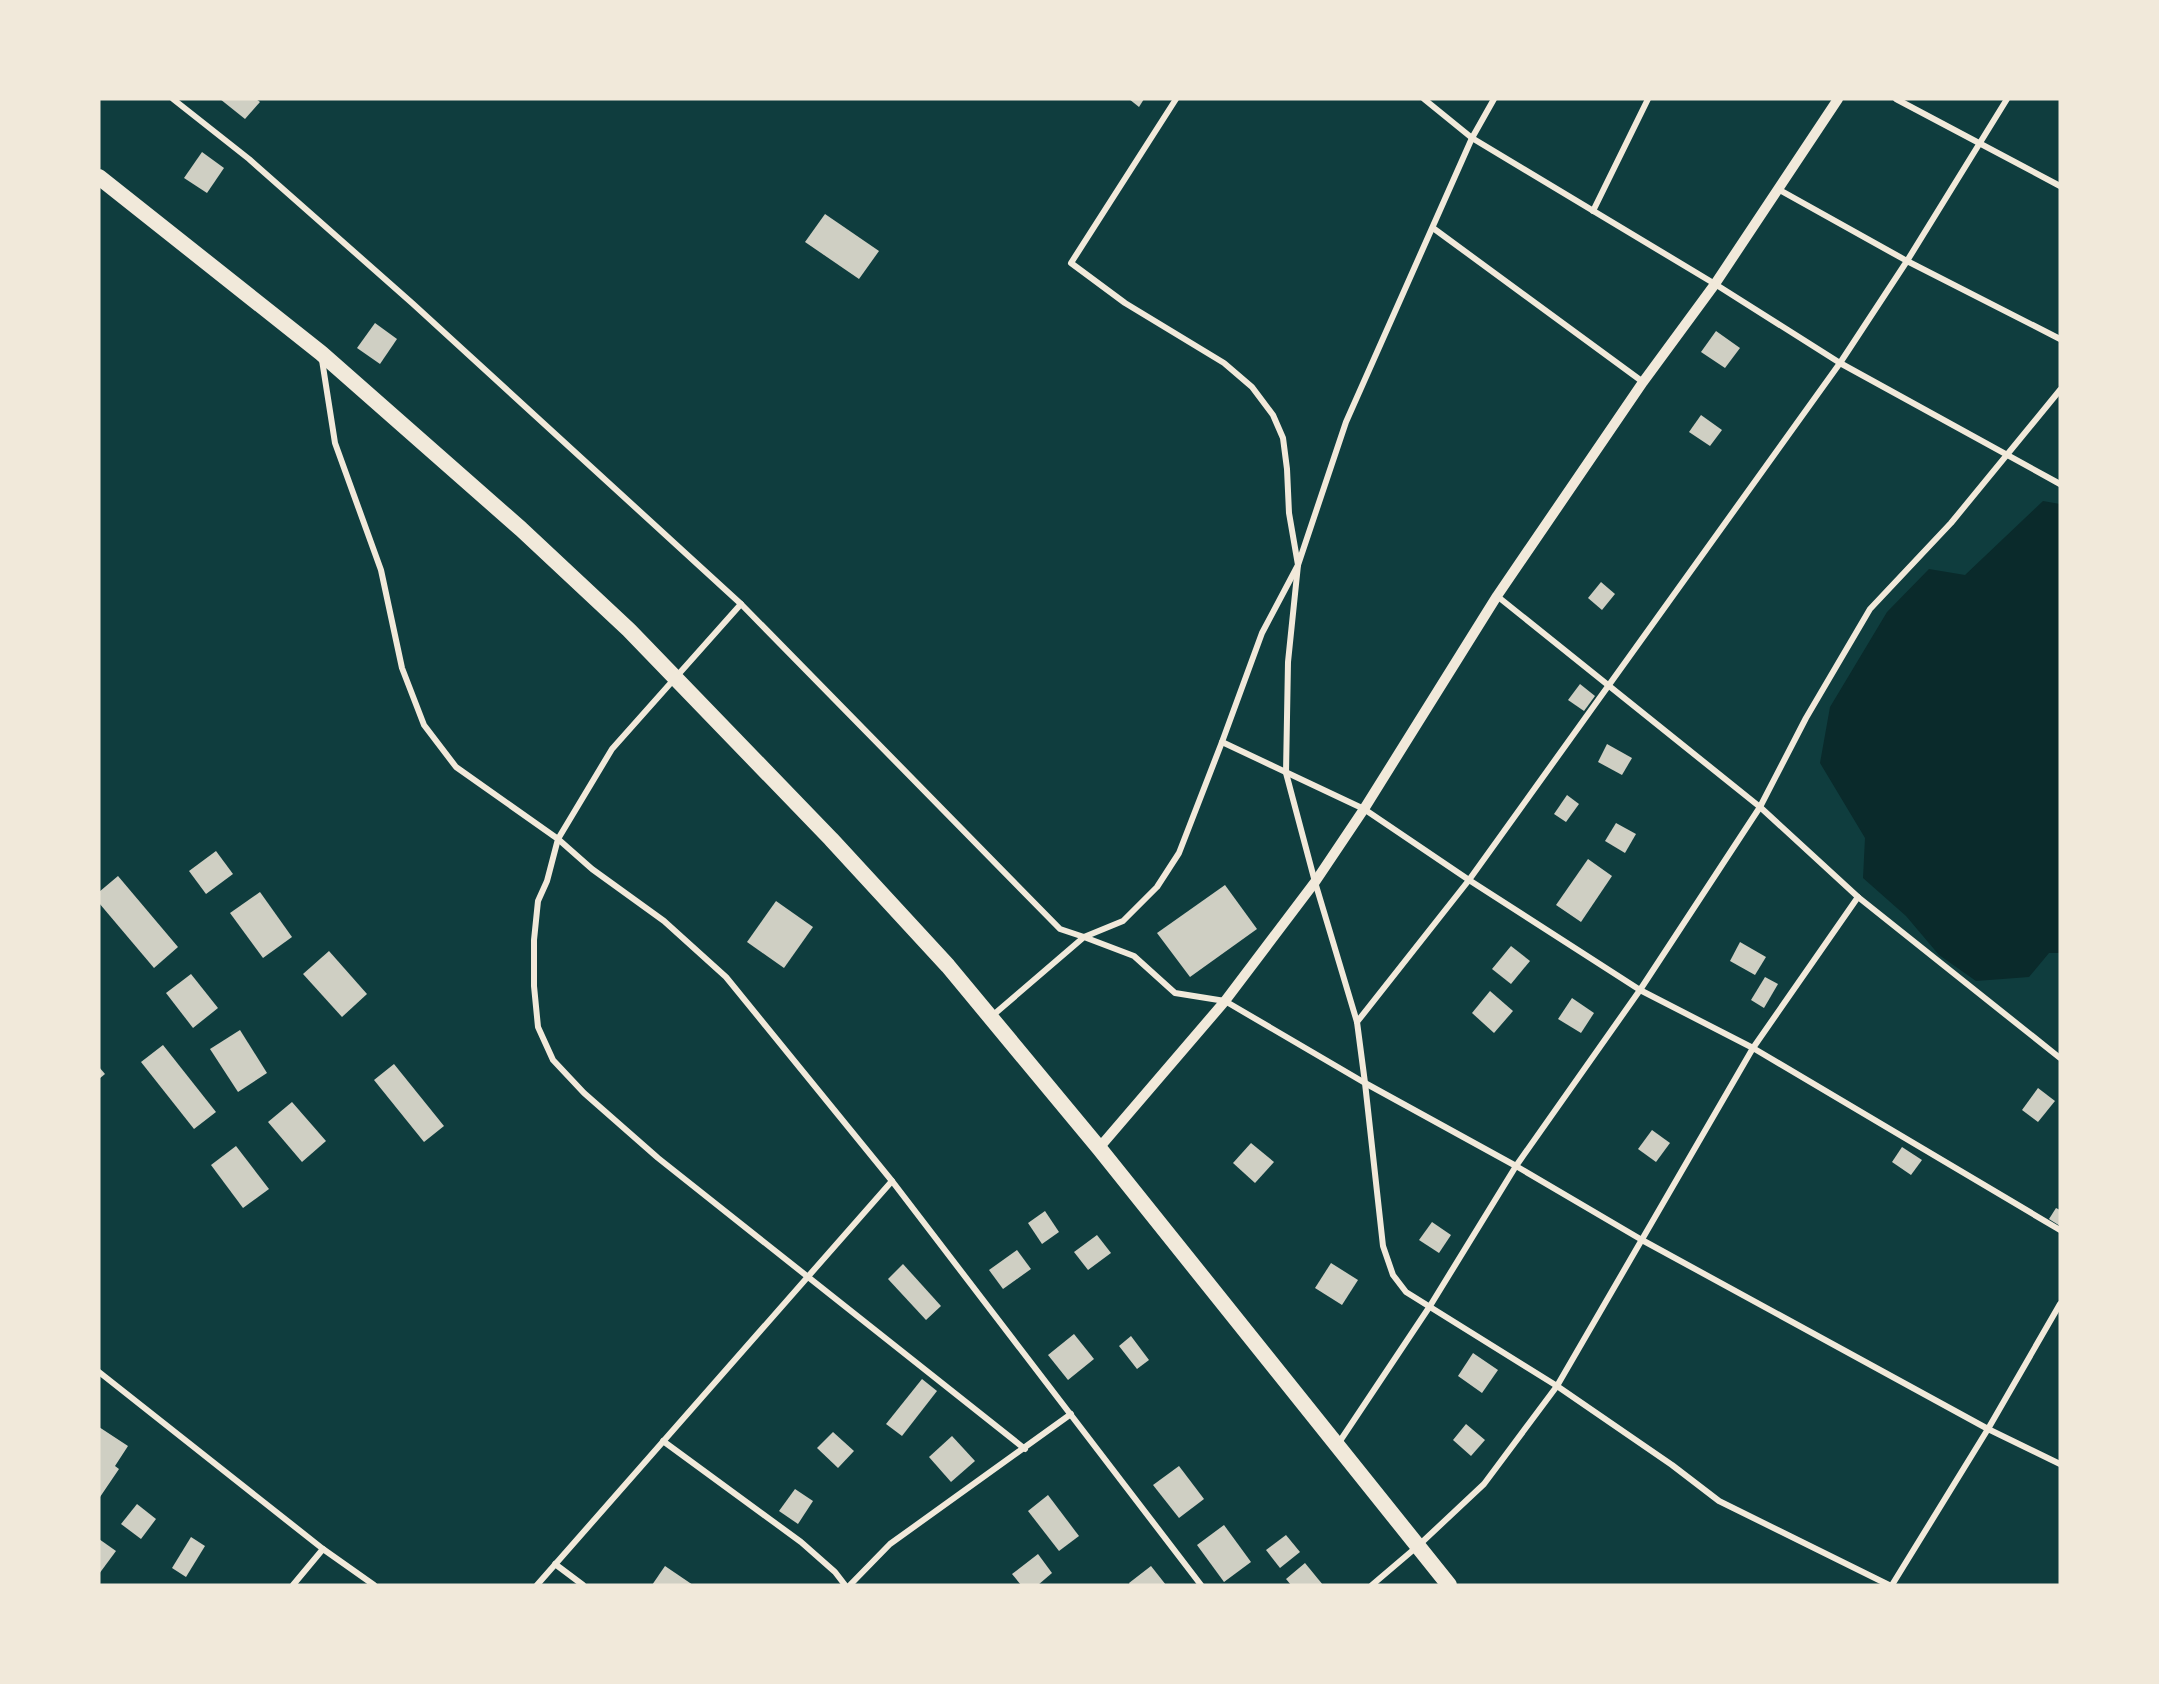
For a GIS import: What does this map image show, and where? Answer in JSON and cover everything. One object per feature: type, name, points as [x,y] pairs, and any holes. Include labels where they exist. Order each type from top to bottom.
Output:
[{"type":"highway","points":[[99,177],[321,353],[521,529],[630,630],[839,847],[948,966],[1099,1148],[1449,1585]]},
{"type":"street","points":[[173,99],[249,159],[412,303],[741,604],[1060,929],[1134,956],[1174,993],[1225,1001],[1642,1240],[1988,1429],[2060,1464]]},
{"type":"street","points":[[1176,99],[1071,263],[1125,303],[1224,363],[1252,387],[1273,415],[1283,438],[1289,513],[1298,565],[1288,662],[1286,773],[1315,882],[1357,1022],[1383,1246],[1393,1275],[1406,1292],[1557,1386],[1672,1465],[1719,1501],[1890,1585],[1988,1429],[2060,1304]]},
{"type":"street","points":[[1424,99],[1472,138],[1715,284],[1840,363],[2060,484]]},
{"type":"street","points":[[991,1018],[1084,937],[1123,921],[1157,887],[1179,853],[1262,633],[1298,565],[1346,422],[1472,138],[1494,99]]},
{"type":"street","points":[[1593,211],[1648,99]]},
{"type":"street","points":[[1099,1148],[1225,1001],[1315,882],[1364,809],[1497,596],[1643,382],[1715,284],[1838,99]]},
{"type":"street","points":[[1896,99],[2060,186]]},
{"type":"street","points":[[1357,1022],[1469,880],[1608,683],[1840,363],[1907,261],[2007,99]]},
{"type":"street","points":[[1778,189],[1907,261],[2060,339]]},
{"type":"street","points":[[1433,228],[1643,382]]},
{"type":"street","points":[[321,353],[335,443],[381,570],[402,668],[424,725],[456,767],[558,839],[592,868],[664,921],[726,977],[892,1181],[1201,1585]]},
{"type":"street","points":[[1337,1444],[1430,1306],[1516,1166],[1640,990],[1760,807],[1806,718],[1870,609],[1951,523],[2060,390]]},
{"type":"street","points":[[1497,596],[1760,807],[1858,897],[2060,1058]]},
{"type":"street","points":[[741,604],[612,749],[558,839],[547,881],[538,901],[534,940],[534,986],[538,1027],[554,1060],[584,1093],[658,1158],[1025,1449]]},
{"type":"street","points":[[1222,742],[1364,809],[1640,990],[1753,1048],[2060,1230]]},
{"type":"street","points":[[1372,1585],[1484,1484],[1557,1386],[1753,1048],[1858,897]]},
{"type":"street","points":[[2048,1048],[2060,1047]]},
{"type":"street","points":[[537,1585],[892,1181]]},
{"type":"street","points":[[100,1374],[323,1549],[374,1585]]},
{"type":"street","points":[[850,1585],[890,1544],[1071,1414]]},
{"type":"street","points":[[663,1441],[801,1542],[835,1572],[845,1585]]},
{"type":"street","points":[[293,1585],[323,1549]]},
{"type":"street","points":[[555,1564],[583,1585]]},
{"type":"water","points":[[2043,501],[2060,504],[2060,953],[2049,953],[2029,977],[1976,981],[1939,955],[1906,916],[1863,878],[1865,838],[1820,763],[1830,707],[1887,612],[1929,569],[1965,575]]},
{"type":"building","points":[[220,99],[256,99],[260,102],[245,119]]},
{"type":"building","points":[[1129,99],[1144,99],[1139,107]]},
{"type":"building","points":[[202,152],[224,168],[207,193],[184,178]]},
{"type":"building","points":[[825,214],[879,251],[859,279],[805,242]]},
{"type":"building","points":[[375,323],[397,339],[380,364],[357,348]]},
{"type":"building","points":[[1716,331],[1740,348],[1725,368],[1701,352]]},
{"type":"building","points":[[1701,415],[1722,430],[1710,446],[1689,432]]},
{"type":"building","points":[[1601,582],[1615,594],[1602,610],[1588,598]]},
{"type":"building","points":[[1580,684],[1595,696],[1584,711],[1568,700]]},
{"type":"building","points":[[1607,744],[1632,758],[1622,775],[1598,762]]},
{"type":"building","points":[[1567,795],[1579,804],[1566,822],[1554,814]]},
{"type":"building","points":[[1616,823],[1636,834],[1625,853],[1605,841]]},
{"type":"building","points":[[216,851],[233,874],[206,894],[189,871]]},
{"type":"building","points":[[1588,859],[1612,876],[1581,922],[1556,905]]},
{"type":"building","points":[[118,876],[178,947],[154,968],[99,903],[99,892]]},
{"type":"building","points":[[1225,885],[1257,929],[1190,977],[1157,933]]},
{"type":"building","points":[[260,892],[292,937],[263,958],[230,913]]},
{"type":"building","points":[[776,901],[813,927],[784,968],[747,942]]},
{"type":"building","points":[[1740,942],[1766,957],[1755,975],[1730,961]]},
{"type":"building","points":[[1511,946],[1530,961],[1511,984],[1492,969]]},
{"type":"building","points":[[329,951],[367,994],[342,1017],[303,974]]},
{"type":"building","points":[[191,974],[218,1008],[193,1028],[166,993]]},
{"type":"building","points":[[1765,977],[1778,984],[1764,1008],[1751,1000]]},
{"type":"building","points":[[1490,991],[1513,1011],[1494,1033],[1472,1013]]},
{"type":"building","points":[[1572,998],[1594,1013],[1581,1033],[1558,1019]]},
{"type":"building","points":[[240,1030],[267,1073],[238,1092],[210,1049]]},
{"type":"building","points":[[163,1045],[216,1112],[194,1129],[141,1062]]},
{"type":"building","points":[[394,1064],[444,1126],[424,1142],[374,1080]]},
{"type":"building","points":[[99,1067],[105,1074],[99,1079]]},
{"type":"building","points":[[2038,1088],[2055,1101],[2038,1122],[2022,1110]]},
{"type":"building","points":[[292,1102],[326,1141],[302,1162],[268,1122]]},
{"type":"building","points":[[1652,1130],[1670,1143],[1656,1162],[1638,1149]]},
{"type":"building","points":[[1251,1143],[1274,1162],[1255,1183],[1233,1163]]},
{"type":"building","points":[[236,1146],[269,1189],[243,1208],[211,1165]]},
{"type":"building","points":[[1902,1147],[1922,1160],[1911,1175],[1892,1162]]},
{"type":"building","points":[[2056,1208],[2060,1210],[2060,1226],[2049,1219]]},
{"type":"building","points":[[1045,1211],[1059,1232],[1042,1244],[1028,1223]]},
{"type":"building","points":[[1432,1222],[1451,1235],[1439,1253],[1419,1240]]},
{"type":"building","points":[[1097,1235],[1111,1253],[1088,1270],[1074,1252]]},
{"type":"building","points":[[1017,1250],[1031,1269],[1003,1289],[989,1270]]},
{"type":"building","points":[[1331,1263],[1358,1280],[1342,1305],[1315,1288]]},
{"type":"building","points":[[903,1264],[941,1306],[926,1320],[888,1279]]},
{"type":"building","points":[[1074,1334],[1094,1359],[1068,1380],[1048,1355]]},
{"type":"building","points":[[1131,1336],[1149,1360],[1137,1369],[1119,1346]]},
{"type":"building","points":[[1473,1353],[1498,1370],[1482,1393],[1458,1376]]},
{"type":"building","points":[[922,1379],[937,1391],[902,1436],[886,1424]]},
{"type":"building","points":[[1466,1424],[1485,1440],[1471,1456],[1453,1440]]},
{"type":"building","points":[[99,1427],[128,1446],[115,1466],[119,1469],[100,1497]]},
{"type":"building","points":[[833,1432],[854,1451],[838,1468],[817,1448]]},
{"type":"building","points":[[952,1436],[975,1461],[951,1482],[929,1457]]},
{"type":"building","points":[[1179,1466],[1204,1499],[1179,1518],[1153,1485]]},
{"type":"building","points":[[795,1489],[813,1501],[798,1524],[779,1511]]},
{"type":"building","points":[[1048,1495],[1079,1536],[1059,1551],[1028,1511]]},
{"type":"building","points":[[137,1504],[156,1519],[141,1539],[121,1524]]},
{"type":"building","points":[[1224,1525],[1251,1562],[1224,1582],[1197,1545]]},
{"type":"building","points":[[1286,1535],[1300,1552],[1280,1568],[1266,1550]]},
{"type":"building","points":[[191,1537],[205,1546],[186,1577],[172,1568]]},
{"type":"building","points":[[99,1539],[116,1551],[99,1574]]},
{"type":"building","points":[[1038,1554],[1052,1573],[1038,1585],[1021,1585],[1012,1574]]},
{"type":"building","points":[[1305,1563],[1323,1585],[1291,1585],[1286,1579]]},
{"type":"building","points":[[665,1566],[693,1585],[652,1585]]},
{"type":"building","points":[[1151,1566],[1166,1585],[1130,1585],[1129,1583]]}]
